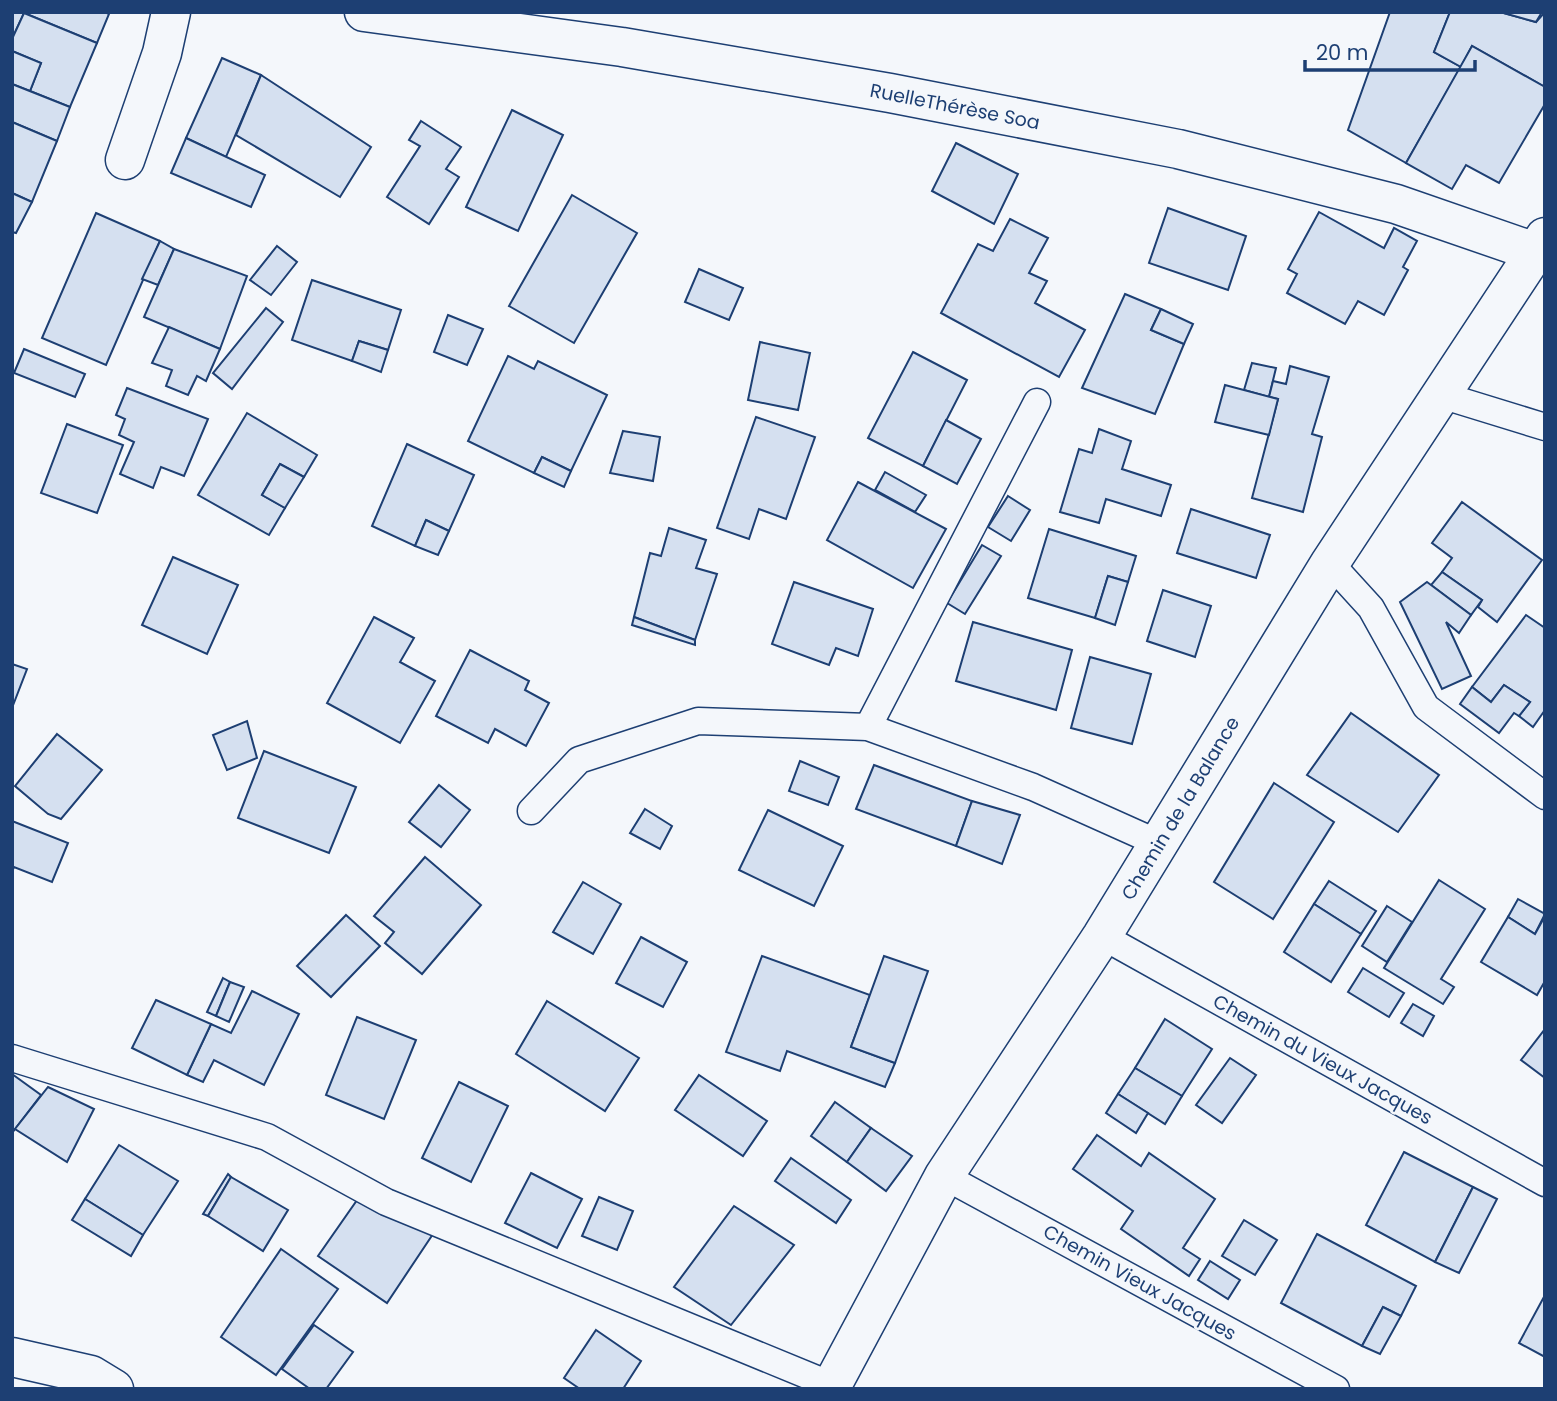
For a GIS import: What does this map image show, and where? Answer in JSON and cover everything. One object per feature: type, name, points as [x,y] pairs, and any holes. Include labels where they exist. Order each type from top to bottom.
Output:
[{"type":"street","points":[[125,160],[162,53],[171,12]]},
{"type":"street","name":"RuelleThérèse Soa","points":[[364,12],[622,47],[890,93],[1178,149],[1396,204],[1540,244]]},
{"type":"street","name":"Chemin de la Balance","points":[[830,1387],[944,1176],[1102,936],[1330,564],[1540,244]]},
{"type":"street","points":[[12,1357],[91,1376],[114,1389]]},
{"type":"lane","points":[[1441,395],[1545,427]]},
{"type":"lane","points":[[868,727],[1038,402]]},
{"type":"lane","points":[[1330,564],[1371,608],[1426,708],[1545,796]]},
{"type":"lane","points":[[531,811],[579,760],[698,721],[868,727],[1033,787],[1158,843]]},
{"type":"lane","name":"Chemin du Vieux Jacques","points":[[1102,936],[1545,1183]]},
{"type":"lane","points":[[12,1058],[267,1136],[386,1202],[830,1387]]},
{"type":"lane","name":"Chemin Vieux Jacques","points":[[944,1176],[1336,1389]]},
{"type":"building","points":[[12,12],[24,13],[12,39]]},
{"type":"building","points":[[1390,12],[1450,12],[1434,52],[1461,67],[1406,163],[1348,130]]},
{"type":"building","points":[[1450,12],[1500,12],[1536,22],[1545,12],[1545,87],[1472,46],[1461,67],[1434,52]]},
{"type":"building","points":[[1500,12],[1542,12],[1536,22]]},
{"type":"building","points":[[24,13],[109,14],[97,43]]},
{"type":"building","points":[[24,13],[97,43],[70,107],[30,91],[41,63],[12,51],[12,39]]},
{"type":"building","points":[[1472,46],[1545,87],[1545,104],[1499,183],[1466,165],[1452,189],[1406,163]]},
{"type":"building","points":[[12,51],[41,63],[30,91],[12,84]]},
{"type":"building","points":[[222,58],[261,75],[226,157],[186,138]]},
{"type":"building","points":[[261,75],[371,147],[340,197],[236,135]]},
{"type":"building","points":[[12,84],[70,107],[57,141],[12,122]]},
{"type":"building","points":[[512,110],[563,135],[518,231],[466,207]]},
{"type":"building","points":[[421,121],[461,147],[446,169],[459,177],[429,224],[387,197],[420,146],[409,140]]},
{"type":"building","points":[[12,122],[57,141],[32,202],[12,193]]},
{"type":"building","points":[[186,138],[265,175],[251,207],[171,173]]},
{"type":"building","points":[[956,143],[1018,174],[994,224],[932,191]]},
{"type":"building","points":[[12,193],[32,202],[16,233],[12,232]]},
{"type":"building","points":[[572,195],[637,233],[574,343],[509,306]]},
{"type":"building","points":[[1168,208],[1246,236],[1228,290],[1149,263]]},
{"type":"building","points":[[1319,212],[1384,248],[1394,228],[1417,241],[1403,267],[1408,270],[1384,315],[1358,301],[1345,324],[1287,293],[1297,274],[1288,269]]},
{"type":"building","points":[[96,213],[160,241],[106,365],[42,338]]},
{"type":"building","points":[[1010,219],[1048,238],[1029,273],[1047,281],[1035,303],[1085,330],[1059,377],[941,313],[978,244],[993,251]]},
{"type":"building","points":[[160,241],[174,249],[158,285],[142,279]]},
{"type":"building","points":[[277,246],[297,262],[271,295],[250,280]]},
{"type":"building","points":[[174,249],[247,276],[220,349],[144,317]]},
{"type":"building","points":[[699,269],[743,288],[729,320],[685,302]]},
{"type":"building","points":[[312,280],[401,310],[388,350],[359,341],[352,361],[292,340]]},
{"type":"building","points":[[1125,294],[1161,309],[1151,330],[1184,344],[1155,414],[1082,388]]},
{"type":"building","points":[[266,308],[283,322],[232,389],[213,373]]},
{"type":"building","points":[[1161,309],[1193,324],[1184,344],[1151,330]]},
{"type":"building","points":[[448,315],[483,329],[467,365],[434,352]]},
{"type":"building","points":[[169,327],[220,349],[206,381],[197,376],[188,395],[166,386],[172,370],[152,363]]},
{"type":"building","points":[[359,341],[388,350],[381,372],[352,361]]},
{"type":"building","points":[[760,342],[810,353],[798,410],[748,400]]},
{"type":"building","points":[[24,349],[85,374],[75,397],[14,373]]},
{"type":"building","points":[[913,352],[967,380],[923,466],[868,438]]},
{"type":"building","points":[[508,356],[534,369],[538,361],[607,395],[571,471],[542,457],[534,473],[468,441]]},
{"type":"building","points":[[1252,363],[1276,368],[1269,397],[1244,390]]},
{"type":"building","points":[[1290,366],[1329,377],[1312,434],[1322,437],[1303,512],[1252,498],[1278,399],[1269,397],[1273,381],[1286,384]]},
{"type":"building","points":[[1225,385],[1278,399],[1269,435],[1215,422]]},
{"type":"building","points":[[127,388],[208,419],[184,476],[161,467],[153,488],[120,474],[134,442],[119,435],[125,419],[116,415]]},
{"type":"building","points":[[247,413],[317,455],[304,477],[280,464],[262,495],[285,508],[269,535],[198,495]]},
{"type":"building","points":[[756,417],[815,437],[786,519],[759,509],[749,539],[717,528]]},
{"type":"building","points":[[946,420],[981,439],[957,484],[923,466]]},
{"type":"building","points":[[67,424],[123,445],[97,513],[41,493]]},
{"type":"building","points":[[1099,429],[1131,441],[1122,469],[1171,485],[1161,516],[1106,499],[1099,523],[1060,512],[1079,449],[1092,453]]},
{"type":"building","points":[[623,431],[660,437],[653,481],[610,473]]},
{"type":"building","points":[[407,444],[474,475],[449,531],[426,520],[415,546],[372,526]]},
{"type":"building","points":[[542,457],[571,471],[564,487],[534,473]]},
{"type":"building","points":[[280,464],[304,477],[285,508],[262,495]]},
{"type":"building","points":[[885,472],[926,495],[915,512],[875,490]]},
{"type":"building","points":[[858,482],[946,529],[913,588],[827,540]]},
{"type":"building","points":[[1008,496],[1030,510],[1011,541],[988,527]]},
{"type":"building","points":[[1462,502],[1542,560],[1497,622],[1478,607],[1482,600],[1442,572],[1452,558],[1432,543]]},
{"type":"building","points":[[1191,509],[1270,535],[1256,578],[1177,553]]},
{"type":"building","points":[[426,520],[449,531],[438,555],[415,546]]},
{"type":"building","points":[[669,528],[706,540],[696,568],[717,574],[695,640],[634,617],[650,553],[661,556]]},
{"type":"building","points":[[1049,529],[1136,556],[1128,582],[1108,576],[1095,618],[1028,598]]},
{"type":"building","points":[[982,545],[1001,556],[965,614],[947,603]]},
{"type":"building","points":[[173,557],[238,585],[207,654],[142,625]]},
{"type":"building","points":[[1442,572],[1482,600],[1471,615],[1431,585]]},
{"type":"building","points":[[1108,576],[1128,582],[1115,625],[1095,618]]},
{"type":"building","points":[[794,582],[873,609],[858,656],[836,648],[829,665],[772,644]]},
{"type":"building","points":[[1427,582],[1471,615],[1459,633],[1446,622],[1471,676],[1442,689],[1400,602]]},
{"type":"building","points":[[1163,590],[1211,606],[1195,657],[1147,641]]},
{"type":"building","points":[[1526,615],[1545,628],[1545,710],[1533,727],[1519,716],[1530,702],[1504,685],[1491,702],[1472,687]]},
{"type":"building","points":[[374,617],[414,638],[400,662],[435,681],[400,743],[327,703]]},
{"type":"building","points":[[634,617],[695,640],[695,645],[632,625]]},
{"type":"building","points":[[973,622],[1072,650],[1056,710],[956,681]]},
{"type":"building","points":[[470,650],[529,681],[525,690],[549,703],[526,746],[495,729],[488,743],[436,716]]},
{"type":"building","points":[[1090,657],[1151,674],[1132,744],[1071,728]]},
{"type":"building","points":[[12,664],[27,669],[12,708]]},
{"type":"building","points":[[1504,685],[1530,702],[1519,716],[1514,713],[1499,733],[1460,704],[1472,687],[1491,702]]},
{"type":"building","points":[[1351,713],[1439,775],[1398,832],[1307,775]]},
{"type":"building","points":[[247,721],[257,758],[227,770],[213,735]]},
{"type":"building","points":[[57,734],[102,770],[61,819],[48,814],[15,786]]},
{"type":"building","points":[[264,751],[356,787],[329,853],[238,818]]},
{"type":"building","points":[[800,761],[839,777],[828,805],[789,791]]},
{"type":"building","points":[[874,765],[972,801],[956,846],[856,809]]},
{"type":"building","points":[[1274,783],[1334,822],[1273,919],[1214,882]]},
{"type":"building","points":[[439,785],[470,810],[441,847],[409,822]]},
{"type":"building","points":[[972,801],[1020,815],[1002,864],[956,846]]},
{"type":"building","points":[[645,809],[672,826],[660,849],[630,833]]},
{"type":"building","points":[[768,810],[843,846],[814,906],[739,870]]},
{"type":"building","points":[[12,821],[68,843],[52,882],[14,867],[12,872]]},
{"type":"building","points":[[425,857],[481,905],[422,974],[385,943],[394,932],[374,916]]},
{"type":"building","points":[[1439,880],[1485,909],[1441,979],[1454,987],[1443,1004],[1384,968]]},
{"type":"building","points":[[1329,881],[1376,911],[1361,934],[1314,904]]},
{"type":"building","points":[[583,882],[621,904],[593,954],[553,932]]},
{"type":"building","points":[[1518,899],[1545,914],[1535,934],[1508,917]]},
{"type":"building","points":[[1314,904],[1361,934],[1331,982],[1284,952]]},
{"type":"building","points":[[1387,906],[1412,922],[1387,962],[1362,946]]},
{"type":"building","points":[[346,915],[380,946],[331,997],[297,966]]},
{"type":"building","points":[[1545,916],[1545,981],[1537,995],[1481,962],[1508,917],[1535,934]]},
{"type":"building","points":[[641,937],[687,962],[663,1007],[616,983]]},
{"type":"building","points":[[762,956],[870,995],[851,1047],[895,1063],[885,1087],[787,1051],[780,1071],[726,1052]]},
{"type":"building","points":[[884,956],[928,971],[895,1063],[851,1047]]},
{"type":"building","points":[[1363,968],[1404,993],[1389,1017],[1348,992]]},
{"type":"building","points":[[223,978],[230,982],[216,1016],[207,1012]]},
{"type":"building","points":[[230,982],[244,987],[229,1022],[216,1016]]},
{"type":"building","points":[[252,991],[299,1014],[264,1085],[214,1060],[203,1082],[187,1075],[211,1024],[231,1033]]},
{"type":"building","points":[[156,1000],[211,1024],[187,1075],[132,1048]]},
{"type":"building","points":[[547,1001],[639,1058],[605,1111],[516,1054]]},
{"type":"building","points":[[1413,1004],[1434,1016],[1423,1036],[1401,1023]]},
{"type":"building","points":[[357,1017],[416,1040],[384,1119],[326,1095]]},
{"type":"building","points":[[1165,1019],[1212,1049],[1182,1096],[1135,1068]]},
{"type":"building","points":[[1545,1029],[1545,1078],[1521,1060]]},
{"type":"building","points":[[1230,1058],[1256,1075],[1222,1123],[1196,1105]]},
{"type":"building","points":[[1135,1068],[1182,1096],[1165,1124],[1118,1094]]},
{"type":"building","points":[[12,1074],[41,1095],[12,1133]]},
{"type":"building","points":[[699,1075],[767,1121],[743,1156],[675,1110]]},
{"type":"building","points":[[459,1082],[508,1106],[471,1182],[422,1158]]},
{"type":"building","points":[[48,1087],[94,1109],[67,1162],[15,1129]]},
{"type":"building","points":[[1118,1094],[1148,1113],[1136,1133],[1106,1113]]},
{"type":"building","points":[[835,1102],[871,1128],[847,1162],[811,1136]]},
{"type":"building","points":[[871,1128],[912,1156],[886,1191],[847,1162]]},
{"type":"building","points":[[1097,1135],[1141,1166],[1149,1153],[1215,1199],[1183,1248],[1200,1259],[1189,1276],[1121,1229],[1133,1211],[1073,1169]]},
{"type":"building","points":[[119,1145],[178,1181],[143,1235],[85,1199]]},
{"type":"building","points":[[1404,1152],[1473,1187],[1435,1262],[1366,1225]]},
{"type":"building","points":[[791,1158],[851,1200],[836,1223],[775,1181]]},
{"type":"building","points":[[531,1173],[582,1199],[557,1248],[505,1223]]},
{"type":"building","points":[[228,1174],[231,1177],[208,1216],[203,1214]]},
{"type":"building","points":[[231,1177],[288,1210],[263,1251],[208,1216]]},
{"type":"building","points":[[1473,1187],[1497,1199],[1459,1273],[1435,1262]]},
{"type":"building","points":[[362,1193],[439,1225],[387,1303],[318,1256]]},
{"type":"building","points":[[599,1197],[633,1211],[617,1250],[582,1236]]},
{"type":"building","points":[[85,1199],[143,1235],[131,1256],[72,1220]]},
{"type":"building","points":[[734,1206],[794,1245],[731,1325],[674,1287]]},
{"type":"building","points":[[1244,1220],[1277,1240],[1255,1275],[1222,1256]]},
{"type":"building","points":[[1317,1234],[1416,1286],[1401,1316],[1383,1307],[1362,1346],[1281,1303]]},
{"type":"building","points":[[281,1249],[338,1289],[276,1375],[221,1337]]},
{"type":"building","points":[[1210,1261],[1240,1280],[1228,1299],[1198,1280]]},
{"type":"building","points":[[1545,1295],[1545,1357],[1519,1343]]},
{"type":"building","points":[[1383,1307],[1401,1316],[1380,1354],[1362,1346]]},
{"type":"building","points":[[314,1325],[353,1352],[326,1389],[310,1389],[282,1369]]},
{"type":"building","points":[[596,1330],[641,1361],[623,1389],[580,1389],[564,1378]]}]
